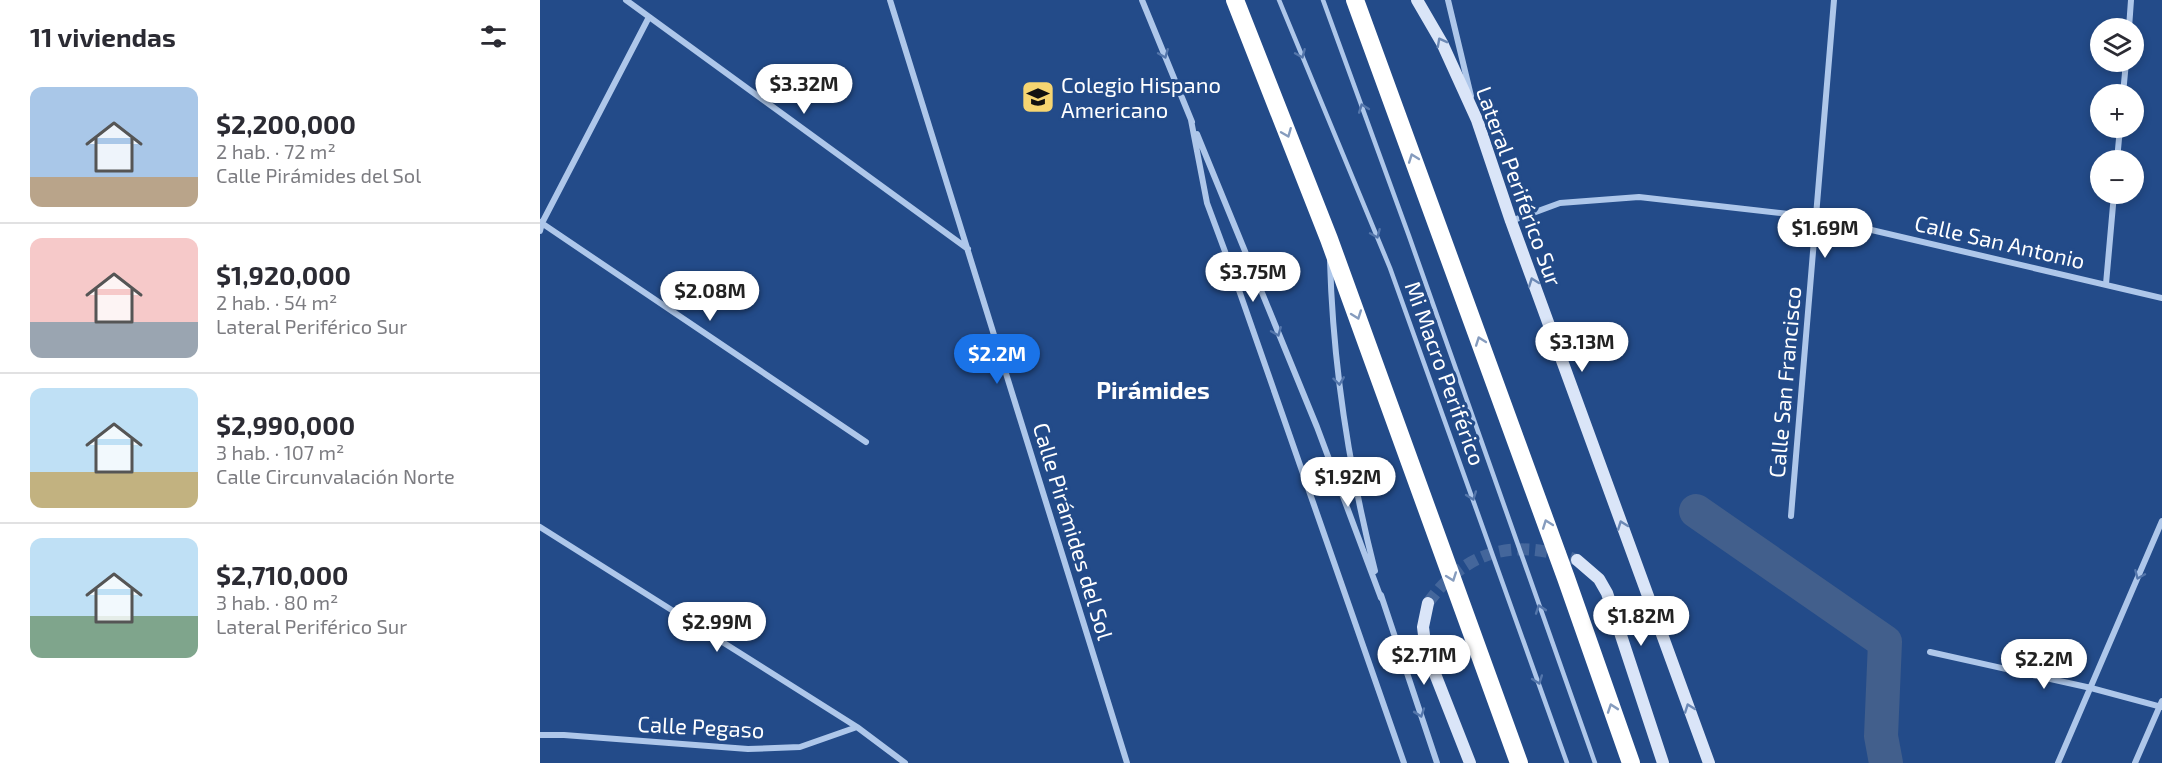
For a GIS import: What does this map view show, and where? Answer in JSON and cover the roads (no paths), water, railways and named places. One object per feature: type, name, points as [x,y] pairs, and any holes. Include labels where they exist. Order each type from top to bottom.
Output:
[{"type":"highway","points":[[1221,0],[1244,23]]},
{"type":"highway","points":[[1235,0],[1329,239],[1519,763]]},
{"type":"highway","points":[[1355,0],[1566,578],[1631,763]]},
{"type":"main road","name":"Lateral Periférico Sur","points":[[1417,0],[1442,43],[1477,120],[1511,221],[1708,763]]},
{"type":"main road","points":[[1577,560],[1599,579],[1607,593],[1663,763]]},
{"type":"main road","points":[[1428,603],[1424,627],[1426,651],[1470,763]]},
{"type":"street","points":[[626,0],[968,250]]},
{"type":"street","name":"Calle Pirámides del Sol","points":[[890,0],[1127,763]]},
{"type":"street","points":[[1142,0],[1317,428],[1382,598],[1437,763]]},
{"type":"street","points":[[1448,0],[1477,120]]},
{"type":"street","name":"Calle San Francisco","points":[[1791,516],[1834,0]]},
{"type":"street","points":[[2130,18],[2131,0]]},
{"type":"street","points":[[540,231],[541,222],[649,17]]},
{"type":"street","points":[[1191,120],[1207,203],[1404,763]]},
{"type":"street","name":"Calle San Antonio","points":[[1511,221],[1560,203],[1639,197],[1816,217],[2162,298]]},
{"type":"street","points":[[2106,284],[2113,204]]},
{"type":"street","points":[[541,222],[866,442]]},
{"type":"street","points":[[1329,239],[1331,304],[1341,399],[1365,532],[1382,598]]},
{"type":"street","points":[[2058,763],[2162,521]]},
{"type":"street","points":[[540,527],[857,728],[905,763]]},
{"type":"street","points":[[1930,652],[2161,705],[2135,763]]},
{"type":"street","name":"Calle Pegaso","points":[[540,735],[748,749],[800,747],[857,728]]},
{"type":"lane","name":"Mi Macro Periférico","points":[[1279,0],[1390,268],[1567,763]]},
{"type":"lane","name":"Mi Macro Periférico","points":[[1323,0],[1413,247],[1595,763]]},
{"type":"waterway","points":[[1696,511],[1885,642],[1881,736],[1886,763]]},
{"type":"tunnel","points":[[1428,603],[1459,570],[1494,553],[1533,550],[1577,560]]},
{"type":"place","name":"Colegio Hispano Americano","points":[[1038,97]]},
{"type":"district","name":"Pirámides","points":[[1153,389]]}]
